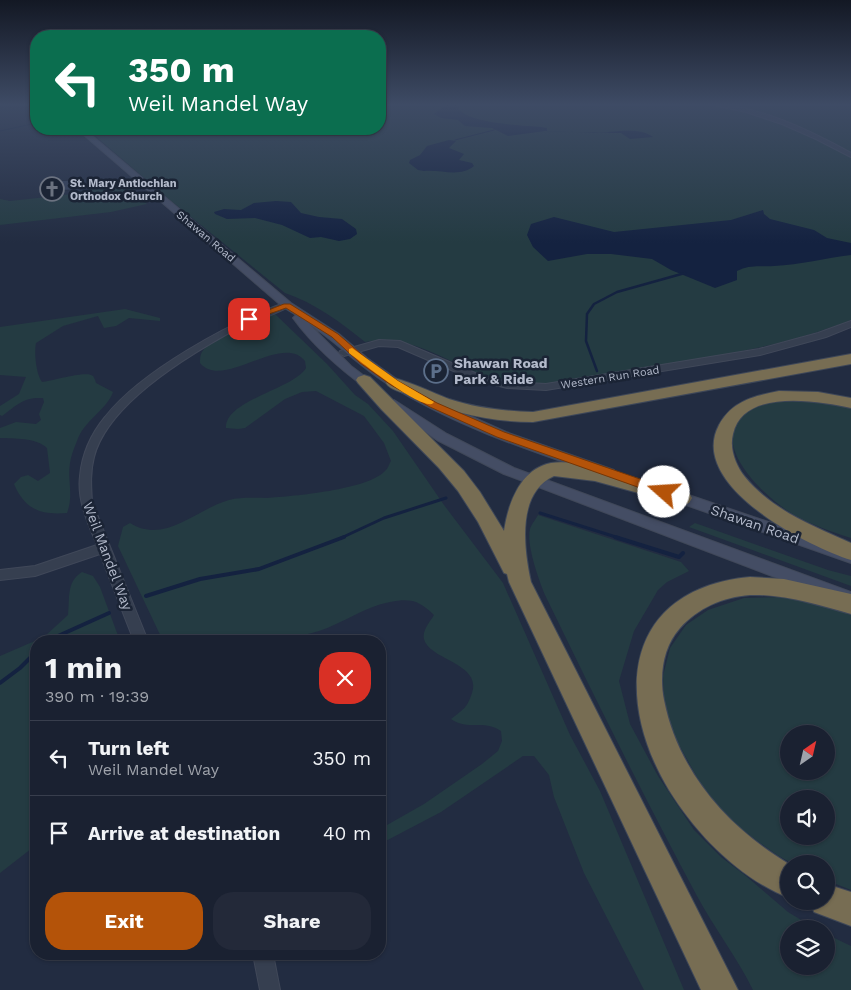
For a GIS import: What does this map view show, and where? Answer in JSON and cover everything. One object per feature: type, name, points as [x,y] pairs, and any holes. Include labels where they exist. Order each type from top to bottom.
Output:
[{"type":"highway","points":[[394,383],[456,408],[477,414],[515,418],[533,417],[851,359]]},
{"type":"highway","points":[[364,380],[384,405],[436,453],[472,495],[520,582],[720,990]]},
{"type":"highway","points":[[851,403],[827,398],[797,396],[774,397],[750,404],[729,420],[722,446],[725,458],[734,475],[759,502],[807,532],[851,552]]},
{"type":"highway","points":[[520,582],[514,542],[514,528],[519,508],[533,482],[552,469],[570,469],[682,498]]},
{"type":"highway","points":[[780,876],[757,862],[722,831],[695,801],[678,776],[657,732],[651,707],[650,665],[654,650],[662,633],[671,621],[696,601],[712,594],[763,586],[785,588],[851,604]]},
{"type":"highway","points":[[835,903],[851,909]]},
{"type":"main road","name":"Shawan Road","points":[[105,150],[287,305],[335,336],[348,352],[350,364],[364,380]]},
{"type":"main road","name":"Shawan Road","points":[[287,305],[310,332],[347,368],[419,423],[487,461],[533,482],[851,598]]},
{"type":"main road","name":"Shawan Road","points":[[310,332],[325,338],[394,383],[434,405],[500,435],[851,557]]},
{"type":"street","points":[[841,150],[851,160]]},
{"type":"street","name":"Weil Mandel Way","points":[[139,635],[86,502],[83,484],[84,472],[92,445],[107,419],[136,390],[211,339],[249,319],[287,305]]},
{"type":"street","name":"Western Run Road","points":[[348,352],[379,343],[400,344],[476,377],[507,385],[546,387],[760,352],[822,335],[851,324]]},
{"type":"street","points":[[0,575],[35,571],[103,548]]},
{"type":"street","points":[[264,960],[270,990]]},
{"type":"shaded area","points":[[112,150],[851,150],[851,320],[802,337],[751,349],[579,381],[544,384],[509,382],[472,371],[421,348],[404,343],[385,340],[365,342],[337,320],[296,297],[285,293]]},
{"type":"shaded area","points":[[130,180],[138,185],[134,191],[147,204],[111,212],[0,225],[0,199],[10,201],[65,195]]},
{"type":"shaded area","points":[[125,309],[160,318],[160,321],[129,318],[116,326],[104,328],[98,316],[63,326],[36,343],[36,363],[42,382],[89,374],[93,376],[96,383],[113,392],[110,399],[80,434],[75,446],[70,463],[70,500],[67,513],[49,513],[35,509],[23,500],[14,484],[21,477],[28,475],[38,481],[50,473],[47,448],[31,440],[0,438],[0,428],[16,422],[36,424],[41,420],[39,414],[44,402],[43,398],[25,400],[2,416],[0,415],[0,406],[19,394],[26,377],[0,375],[0,327]]},
{"type":"shaded area","points":[[275,314],[327,364],[355,395],[368,404],[393,431],[444,505],[503,583],[570,735],[600,791],[684,990],[644,990],[584,873],[554,797],[549,775],[534,756],[523,756],[441,812],[386,841],[386,826],[424,804],[482,764],[498,751],[502,741],[501,731],[488,726],[463,724],[451,719],[467,705],[472,693],[473,683],[463,668],[428,646],[424,639],[424,632],[434,615],[424,606],[409,600],[380,604],[337,624],[304,635],[160,635],[118,546],[123,527],[130,523],[143,529],[156,530],[168,528],[229,500],[294,496],[347,487],[376,478],[386,470],[391,461],[384,443],[364,416],[316,391],[302,392],[285,399],[245,428],[226,428],[229,418],[236,410],[288,382],[306,368],[305,361],[295,354],[282,353],[223,370],[210,370],[200,363],[201,353],[207,346],[225,334],[257,319]]},
{"type":"shaded area","points":[[807,398],[851,406],[851,538],[808,522],[782,507],[744,469],[736,453],[732,438],[736,424],[748,411],[768,403]]},
{"type":"shaded area","points":[[538,515],[681,562],[689,571],[667,582],[658,590],[634,631],[619,681],[630,724],[658,776],[694,830],[721,857],[780,905],[780,910],[786,910],[801,920],[780,920],[780,975],[835,975],[835,938],[851,946],[851,990],[753,990],[677,859],[545,595],[530,544],[531,526]]},
{"type":"shaded area","points":[[695,523],[828,570],[851,576],[851,586],[689,527]]},
{"type":"shaded area","points":[[82,572],[93,576],[100,587],[118,635],[46,635],[68,615],[71,586]]},
{"type":"shaded area","points":[[785,597],[829,607],[851,615],[851,890],[835,884],[835,855],[780,855],[780,857],[727,819],[699,781],[674,736],[664,703],[663,676],[670,648],[686,625],[708,610],[744,598]]},
{"type":"shaded area","points":[[30,643],[30,850],[0,873],[0,656]]},
{"type":"water","points":[[424,150],[454,150],[464,154],[459,160],[472,163],[474,166],[463,172],[418,170],[409,163],[410,160],[420,155]]},
{"type":"water","points":[[291,202],[301,213],[342,219],[356,229],[357,234],[350,239],[339,241],[321,237],[310,238],[282,225],[255,218],[227,219],[214,212],[224,209],[241,210],[254,203]]},
{"type":"water","points":[[763,210],[764,214],[770,219],[814,230],[827,238],[851,243],[851,255],[793,264],[746,267],[737,271],[737,280],[715,288],[671,270],[652,259],[611,254],[587,254],[548,261],[533,247],[527,235],[531,224],[554,217],[614,232],[731,220]]},
{"type":"building","points":[[72,180],[71,190],[50,191],[54,181]]},
{"type":"waterway","points":[[597,371],[586,341],[587,314],[594,304],[617,292],[685,273]]},
{"type":"waterway","points":[[341,538],[384,518],[446,498]]},
{"type":"waterway","points":[[540,513],[619,538]]},
{"type":"waterway","points":[[146,596],[200,579],[259,569],[344,537]]},
{"type":"waterway","points":[[615,537],[679,557],[683,553]]},
{"type":"waterway","points":[[60,635],[109,613]]},
{"type":"waterway","points":[[0,683],[30,658]]},
{"type":"slow traffic","points":[[352,351],[394,383],[429,402]]},
{"type":"place","name":"St. Mary Antiochian Orthodox Church","points":[[52,189]]},
{"type":"place","name":"Shawan Road Park & Ride","points":[[436,371]]},
{"type":"route","points":[[249,319],[287,305],[335,336],[363,361],[394,383],[434,405],[500,435],[664,492]]}]
